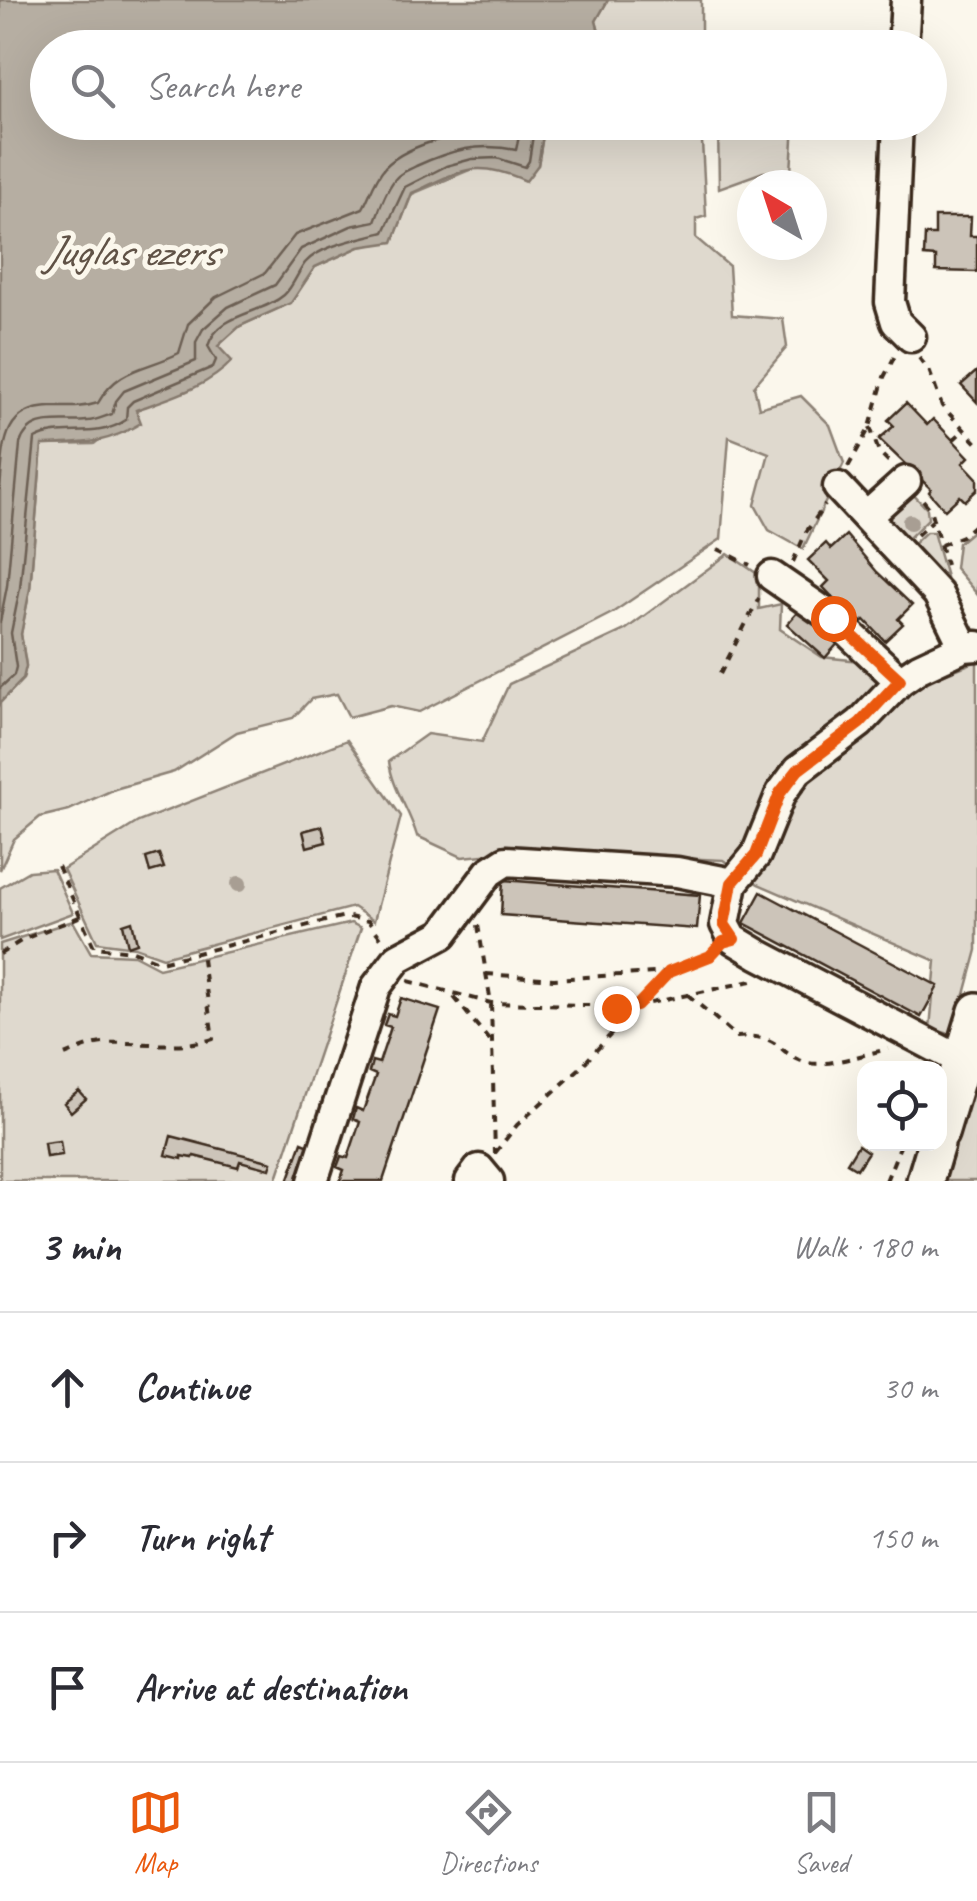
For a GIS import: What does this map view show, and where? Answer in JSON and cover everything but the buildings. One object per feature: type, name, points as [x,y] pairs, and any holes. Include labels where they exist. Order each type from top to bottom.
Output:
[{"type":"main road","points":[[947,1111],[977,1011]]},
{"type":"main road","points":[[925,1181],[934,1151]]},
{"type":"street","points":[[904,30],[906,0]]},
{"type":"street","points":[[897,140],[890,302],[896,322],[911,336]]},
{"type":"street","points":[[866,517],[906,481]]},
{"type":"street","points":[[838,487],[938,594],[971,647],[900,680],[860,723],[798,770],[780,793],[756,855],[732,883],[724,924],[734,939],[780,966],[962,1062]]},
{"type":"street","points":[[777,580],[833,618],[900,680]]},
{"type":"street","points":[[314,1181],[366,1012],[391,966],[443,934],[489,872],[506,861],[677,872],[732,883]]},
{"type":"path","points":[[720,674],[806,532],[838,487],[870,428],[894,356],[911,336]]},
{"type":"path","points":[[911,336],[913,350],[929,370],[942,406],[977,444]]},
{"type":"path","points":[[870,428],[879,452],[930,508],[953,591],[944,606]]},
{"type":"path","points":[[952,440],[964,430]]},
{"type":"path","points":[[941,545],[962,536],[977,523]]},
{"type":"path","points":[[718,549],[777,580]]},
{"type":"path","points":[[58,866],[94,947],[133,951],[161,962],[345,916],[368,922],[391,966],[451,994],[491,1003],[637,1006],[772,976],[780,966]]},
{"type":"path","points":[[474,895],[494,1048],[483,1171]]},
{"type":"path","points":[[0,954],[24,939],[79,916]]},
{"type":"path","points":[[486,974],[592,978],[669,972],[710,956],[723,942],[734,939]]},
{"type":"path","points":[[66,1054],[100,1043],[156,1046],[195,1044],[213,1038],[201,952]]},
{"type":"path","points":[[483,1171],[516,1125],[579,1069],[669,972]]},
{"type":"path","points":[[451,994],[494,1048]]},
{"type":"path","points":[[688,995],[737,1038],[758,1036],[812,1064],[924,1041]]},
{"type":"path","points":[[886,1181],[898,1151]]},
{"type":"shaded area","points":[[608,0],[701,0],[701,30],[598,30],[596,21]]},
{"type":"shaded area","points":[[542,140],[702,140],[706,216],[696,219],[696,238],[729,266],[732,315],[783,319],[787,347],[754,386],[759,408],[801,396],[830,425],[844,463],[803,549],[769,530],[755,505],[769,453],[729,437],[721,539],[612,613],[419,712],[391,706],[349,717],[337,694],[311,699],[293,718],[237,732],[174,772],[40,817],[14,839],[0,870],[0,703],[23,679],[26,666],[21,634],[30,589],[42,445],[94,444],[135,410],[186,391],[217,346],[240,326],[290,303],[315,267],[359,247],[393,241],[412,194],[474,168],[538,165]]},
{"type":"shaded area","points":[[718,140],[793,140],[791,170],[737,170],[737,181],[719,188]]},
{"type":"shaded area","points":[[908,489],[927,509],[928,519],[905,542],[880,516]]},
{"type":"shaded area","points":[[977,527],[977,594],[955,568],[958,543]]},
{"type":"shaded area","points":[[926,532],[933,532],[947,590],[909,548]]},
{"type":"shaded area","points":[[728,554],[759,575],[759,609],[781,604],[780,629],[822,657],[860,661],[896,693],[977,661],[977,950],[954,1035],[930,1029],[936,961],[758,884],[723,860],[527,851],[462,857],[417,836],[389,761],[427,734],[482,742],[509,684],[625,630]]},
{"type":"shaded area","points":[[347,740],[401,816],[374,921],[353,907],[163,957],[135,947],[97,942],[63,869],[138,822]]},
{"type":"shaded area","points":[[53,869],[73,913],[0,940],[0,888],[29,871]]},
{"type":"shaded area","points":[[73,921],[91,953],[134,955],[159,968],[351,923],[361,928],[276,1181],[0,1181],[0,944]]},
{"type":"shaded area","points":[[977,1046],[977,1181],[937,1181]]},
{"type":"water","name":"Juglas ezers","points":[[0,0],[608,0],[596,21],[598,30],[30,30],[30,140],[542,140],[538,165],[526,181],[493,170],[468,170],[412,193],[393,242],[359,247],[315,267],[291,303],[240,326],[218,346],[232,361],[222,370],[187,391],[136,410],[141,423],[93,442],[42,445],[30,589],[21,634],[26,666],[23,679],[0,703]]},
{"type":"route","points":[[616,1008],[637,1006],[669,972],[710,956],[723,942],[734,939],[724,924],[732,883],[756,855],[780,793],[798,770],[860,723],[900,680],[833,618]]}]
